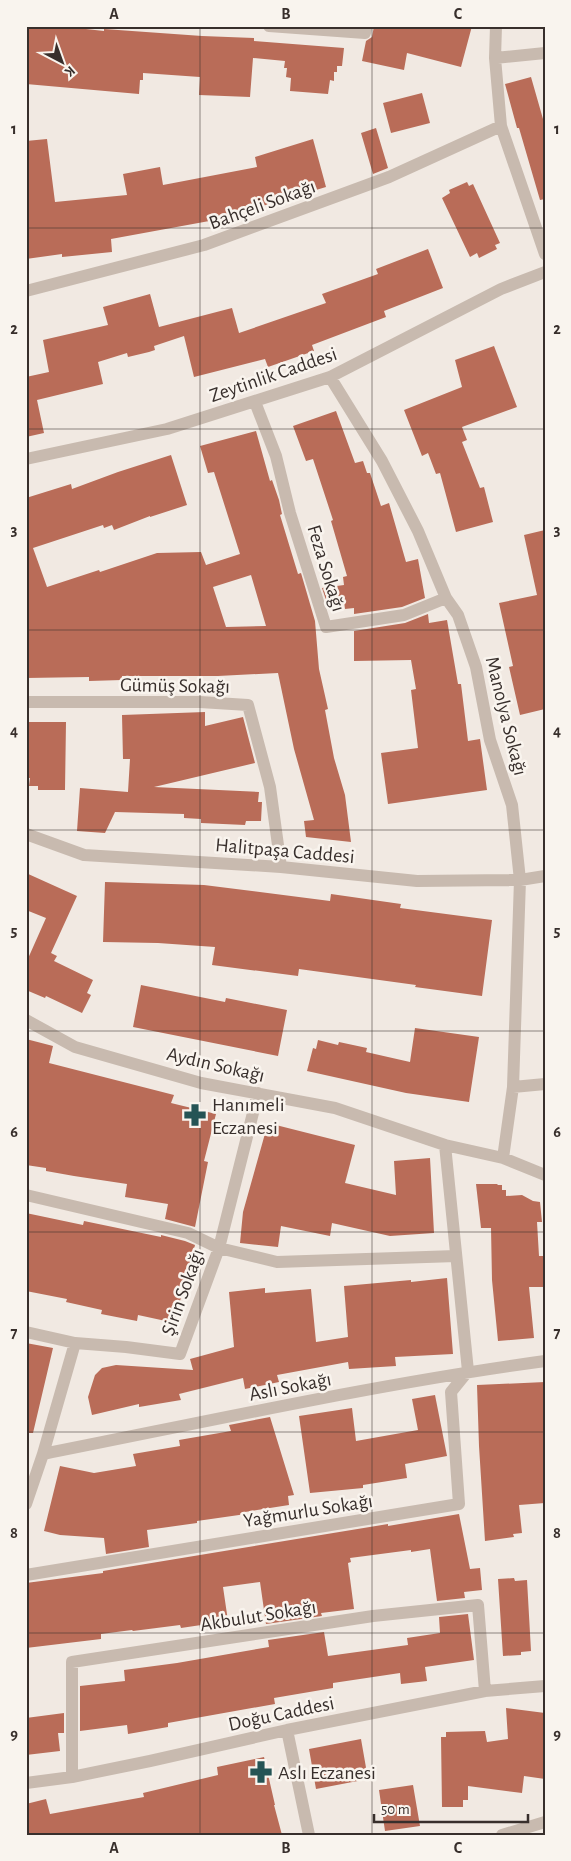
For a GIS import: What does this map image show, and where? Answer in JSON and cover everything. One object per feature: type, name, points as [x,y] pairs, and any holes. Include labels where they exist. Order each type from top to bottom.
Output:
[{"type":"street","points":[[269,26],[364,33],[366,26]]},
{"type":"street","points":[[496,26],[495,58],[501,126],[545,254]]},
{"type":"street","points":[[495,58],[545,53]]},
{"type":"street","name":"Bahçeli Sokağı","points":[[26,291],[204,244],[389,178],[501,126]]},
{"type":"street","name":"Zeytinlik Caddesi","points":[[26,460],[167,429],[330,377],[501,289],[545,272]]},
{"type":"street","name":"Manolya Sokağı","points":[[330,377],[382,461],[418,531],[446,598],[458,615],[476,667],[490,740],[512,805],[520,880],[513,1087],[503,1158]]},
{"type":"street","name":"Feza Sokağı","points":[[255,402],[276,456],[290,513],[326,627],[404,615],[446,598]]},
{"type":"street","name":"Gümüş Sokağı","points":[[26,702],[200,702],[248,705],[270,787],[281,867]]},
{"type":"street","name":"Halitpaşa Caddesi","points":[[26,834],[84,856],[281,867],[417,881],[520,880],[545,876]]},
{"type":"street","name":"Aydın Sokağı","points":[[26,1020],[74,1047],[200,1082],[335,1108],[445,1145],[503,1158],[545,1175]]},
{"type":"street","points":[[513,1087],[545,1084]]},
{"type":"street","name":"Şirin Sokağı","points":[[26,1332],[76,1343],[180,1354],[219,1248],[258,1094]]},
{"type":"street","points":[[445,1145],[468,1372]]},
{"type":"street","points":[[26,1195],[188,1233],[219,1248],[277,1262],[456,1256]]},
{"type":"street","points":[[26,1504],[76,1343]]},
{"type":"street","name":"Aslı Sokağı","points":[[43,1454],[468,1372],[545,1361]]},
{"type":"street","name":"Yağmurlu Sokağı","points":[[26,1575],[459,1504],[451,1392],[468,1372]]},
{"type":"street","name":"Akbulut Sokağı","points":[[72,1776],[72,1662],[373,1616],[478,1605],[485,1691]]},
{"type":"street","name":"Doğu Caddesi","points":[[26,1783],[150,1761],[287,1730],[485,1691],[545,1686]]},
{"type":"street","points":[[287,1730],[309,1835]]},
{"type":"street","points":[[502,1835],[528,1830],[545,1822]]},
{"type":"building","points":[[26,26],[59,29],[59,26],[104,31],[104,29],[254,38],[254,41],[344,48],[342,66],[337,66],[337,72],[334,72],[334,81],[330,80],[328,94],[290,91],[291,78],[286,77],[287,68],[284,68],[285,61],[253,58],[250,97],[199,95],[200,77],[143,73],[143,80],[140,80],[139,94],[26,84]]},
{"type":"building","points":[[374,26],[472,26],[461,67],[407,53],[404,70],[362,61],[366,41],[372,37]]},
{"type":"building","points":[[531,77],[545,126],[545,199],[540,200],[505,84]]},
{"type":"building","points":[[422,93],[430,123],[391,133],[383,103]]},
{"type":"building","points":[[376,128],[388,168],[373,174],[361,133]]},
{"type":"building","points":[[47,139],[55,202],[127,195],[123,174],[160,167],[163,185],[257,167],[255,157],[313,139],[326,187],[242,212],[242,215],[111,239],[112,252],[62,257],[62,254],[26,259],[26,141]]},
{"type":"building","points":[[467,182],[469,186],[473,184],[500,243],[495,245],[497,249],[479,258],[477,253],[470,257],[442,198],[450,193],[449,190]]},
{"type":"building","points":[[428,249],[443,288],[384,311],[386,317],[312,345],[314,351],[268,367],[265,359],[194,377],[184,336],[154,346],[155,350],[149,352],[128,357],[127,353],[98,362],[103,384],[37,400],[44,433],[26,437],[26,377],[49,372],[43,340],[108,325],[103,307],[150,294],[159,327],[232,308],[239,333],[326,303],[322,294],[378,274],[376,269]]},
{"type":"building","points":[[494,346],[517,407],[462,427],[467,440],[462,442],[480,488],[484,487],[493,522],[456,532],[440,473],[436,474],[428,453],[422,456],[404,410],[462,387],[455,360]]},
{"type":"building","points":[[336,411],[355,463],[363,461],[367,473],[370,473],[381,506],[389,503],[406,562],[418,559],[425,598],[402,607],[354,614],[354,608],[345,609],[344,601],[328,606],[322,588],[344,585],[343,577],[347,576],[331,521],[333,520],[313,459],[306,461],[293,426]]},
{"type":"building","points":[[256,431],[270,481],[272,480],[279,500],[282,514],[280,515],[298,574],[301,573],[315,621],[319,669],[328,709],[325,710],[334,758],[345,795],[351,842],[306,837],[304,821],[314,820],[294,749],[278,673],[218,676],[122,676],[122,680],[89,681],[89,677],[26,678],[26,498],[71,484],[72,489],[171,455],[187,505],[150,516],[114,530],[112,525],[104,528],[103,525],[33,548],[47,587],[157,553],[201,552],[206,565],[240,554],[214,472],[208,473],[200,446]],"holes":[[[251,575],[266,626],[226,627],[213,587]]]},
{"type":"building","points":[[545,530],[545,709],[520,715],[509,667],[513,666],[499,603],[537,595],[524,535]]},
{"type":"building","points":[[428,614],[429,623],[447,620],[458,684],[461,684],[468,741],[480,739],[487,790],[388,804],[381,753],[418,748],[411,690],[416,689],[411,660],[354,661],[354,631],[405,623]]},
{"type":"building","points":[[205,712],[205,726],[243,717],[255,763],[154,787],[259,792],[258,802],[262,802],[261,821],[246,821],[245,825],[201,823],[201,819],[184,818],[184,814],[115,812],[105,833],[77,831],[80,788],[128,792],[130,759],[123,759],[122,715]]},
{"type":"building","points":[[28,722],[66,722],[65,790],[38,790],[38,786],[29,786],[30,778],[26,778]]},
{"type":"building","points":[[26,873],[77,896],[51,953],[57,956],[54,961],[93,980],[87,993],[91,995],[82,1013],[46,996],[45,998],[26,990],[26,963],[46,918],[26,910]]},
{"type":"building","points":[[105,882],[204,885],[330,901],[331,894],[401,904],[400,908],[492,920],[482,996],[299,969],[298,976],[212,965],[215,947],[103,942]]},
{"type":"building","points":[[141,985],[225,1002],[226,998],[287,1010],[278,1056],[133,1027]]},
{"type":"building","points":[[415,1028],[479,1037],[469,1102],[406,1093],[307,1071],[313,1048],[316,1049],[318,1040],[338,1045],[339,1042],[367,1048],[366,1052],[410,1062]]},
{"type":"building","points":[[26,1039],[53,1046],[49,1063],[174,1095],[171,1103],[216,1114],[204,1161],[208,1162],[195,1227],[165,1219],[168,1204],[125,1197],[127,1184],[46,1171],[46,1168],[26,1165]]},
{"type":"building","points":[[268,1123],[355,1145],[345,1183],[396,1195],[394,1161],[430,1158],[434,1233],[390,1236],[332,1223],[330,1236],[281,1226],[278,1247],[240,1243],[243,1212]]},
{"type":"building","points":[[476,1184],[502,1185],[502,1190],[506,1190],[506,1196],[522,1195],[533,1201],[540,1202],[542,1222],[537,1222],[539,1256],[545,1256],[545,1287],[529,1287],[534,1338],[498,1341],[492,1280],[491,1228],[481,1228]]},
{"type":"building","points":[[26,1213],[83,1225],[84,1221],[161,1237],[161,1235],[195,1245],[175,1323],[138,1315],[137,1321],[101,1314],[102,1310],[66,1302],[67,1299],[26,1291]]},
{"type":"building","points":[[447,1278],[453,1354],[395,1357],[396,1366],[349,1369],[348,1362],[277,1375],[279,1382],[245,1389],[243,1378],[179,1394],[181,1400],[139,1407],[139,1404],[92,1415],[88,1397],[95,1375],[102,1368],[116,1365],[193,1370],[190,1359],[234,1347],[229,1292],[265,1288],[265,1293],[311,1289],[316,1342],[348,1337],[344,1286]]},
{"type":"building","points":[[26,1343],[53,1348],[33,1433],[26,1433]]},
{"type":"building","points":[[545,1382],[545,1503],[519,1505],[522,1533],[513,1534],[514,1537],[485,1541],[477,1385]]},
{"type":"building","points":[[435,1395],[447,1456],[405,1464],[407,1478],[363,1485],[363,1488],[310,1493],[299,1416],[352,1408],[356,1441],[418,1430],[412,1399]]},
{"type":"building","points":[[270,1417],[294,1495],[288,1496],[289,1505],[197,1521],[197,1523],[147,1530],[149,1547],[106,1554],[104,1538],[60,1535],[44,1531],[60,1466],[94,1473],[136,1466],[133,1454],[180,1446],[179,1440],[231,1431],[229,1425]]},
{"type":"building","points":[[459,1514],[470,1569],[480,1568],[482,1590],[464,1592],[465,1598],[437,1601],[430,1549],[411,1552],[411,1550],[350,1558],[351,1562],[348,1563],[354,1609],[321,1613],[322,1616],[266,1624],[260,1582],[223,1587],[228,1621],[181,1628],[180,1625],[101,1634],[101,1639],[26,1648],[26,1583],[103,1573],[103,1571]]},
{"type":"building","points":[[514,1578],[515,1581],[527,1580],[531,1651],[521,1652],[521,1655],[503,1656],[498,1579]]},
{"type":"building","points":[[468,1614],[474,1660],[425,1667],[427,1681],[401,1684],[400,1673],[333,1683],[333,1688],[274,1698],[275,1704],[168,1723],[168,1727],[128,1734],[127,1725],[80,1731],[80,1686],[125,1681],[124,1670],[269,1647],[268,1640],[324,1632],[328,1656],[408,1645],[407,1638],[440,1633],[439,1617]]},
{"type":"building","points":[[506,1708],[545,1713],[545,1779],[524,1776],[522,1793],[468,1786],[468,1800],[463,1800],[463,1807],[442,1807],[441,1737],[446,1737],[446,1732],[485,1731],[487,1742],[508,1739]]},
{"type":"building","points":[[64,1713],[64,1733],[58,1733],[60,1751],[26,1755],[26,1718]]},
{"type":"building","points":[[361,1739],[368,1779],[316,1789],[309,1749]]},
{"type":"building","points":[[264,1757],[282,1835],[26,1835],[26,1804],[46,1799],[50,1814],[144,1797],[143,1793],[218,1775],[217,1767]]},
{"type":"building","points":[[413,1785],[420,1826],[385,1831],[379,1790]]},
{"type":"place","name":"Hanımeli Eczanesi","points":[[195,1115]]},
{"type":"place","name":"Aslı Eczanesi","points":[[261,1772]]}]
